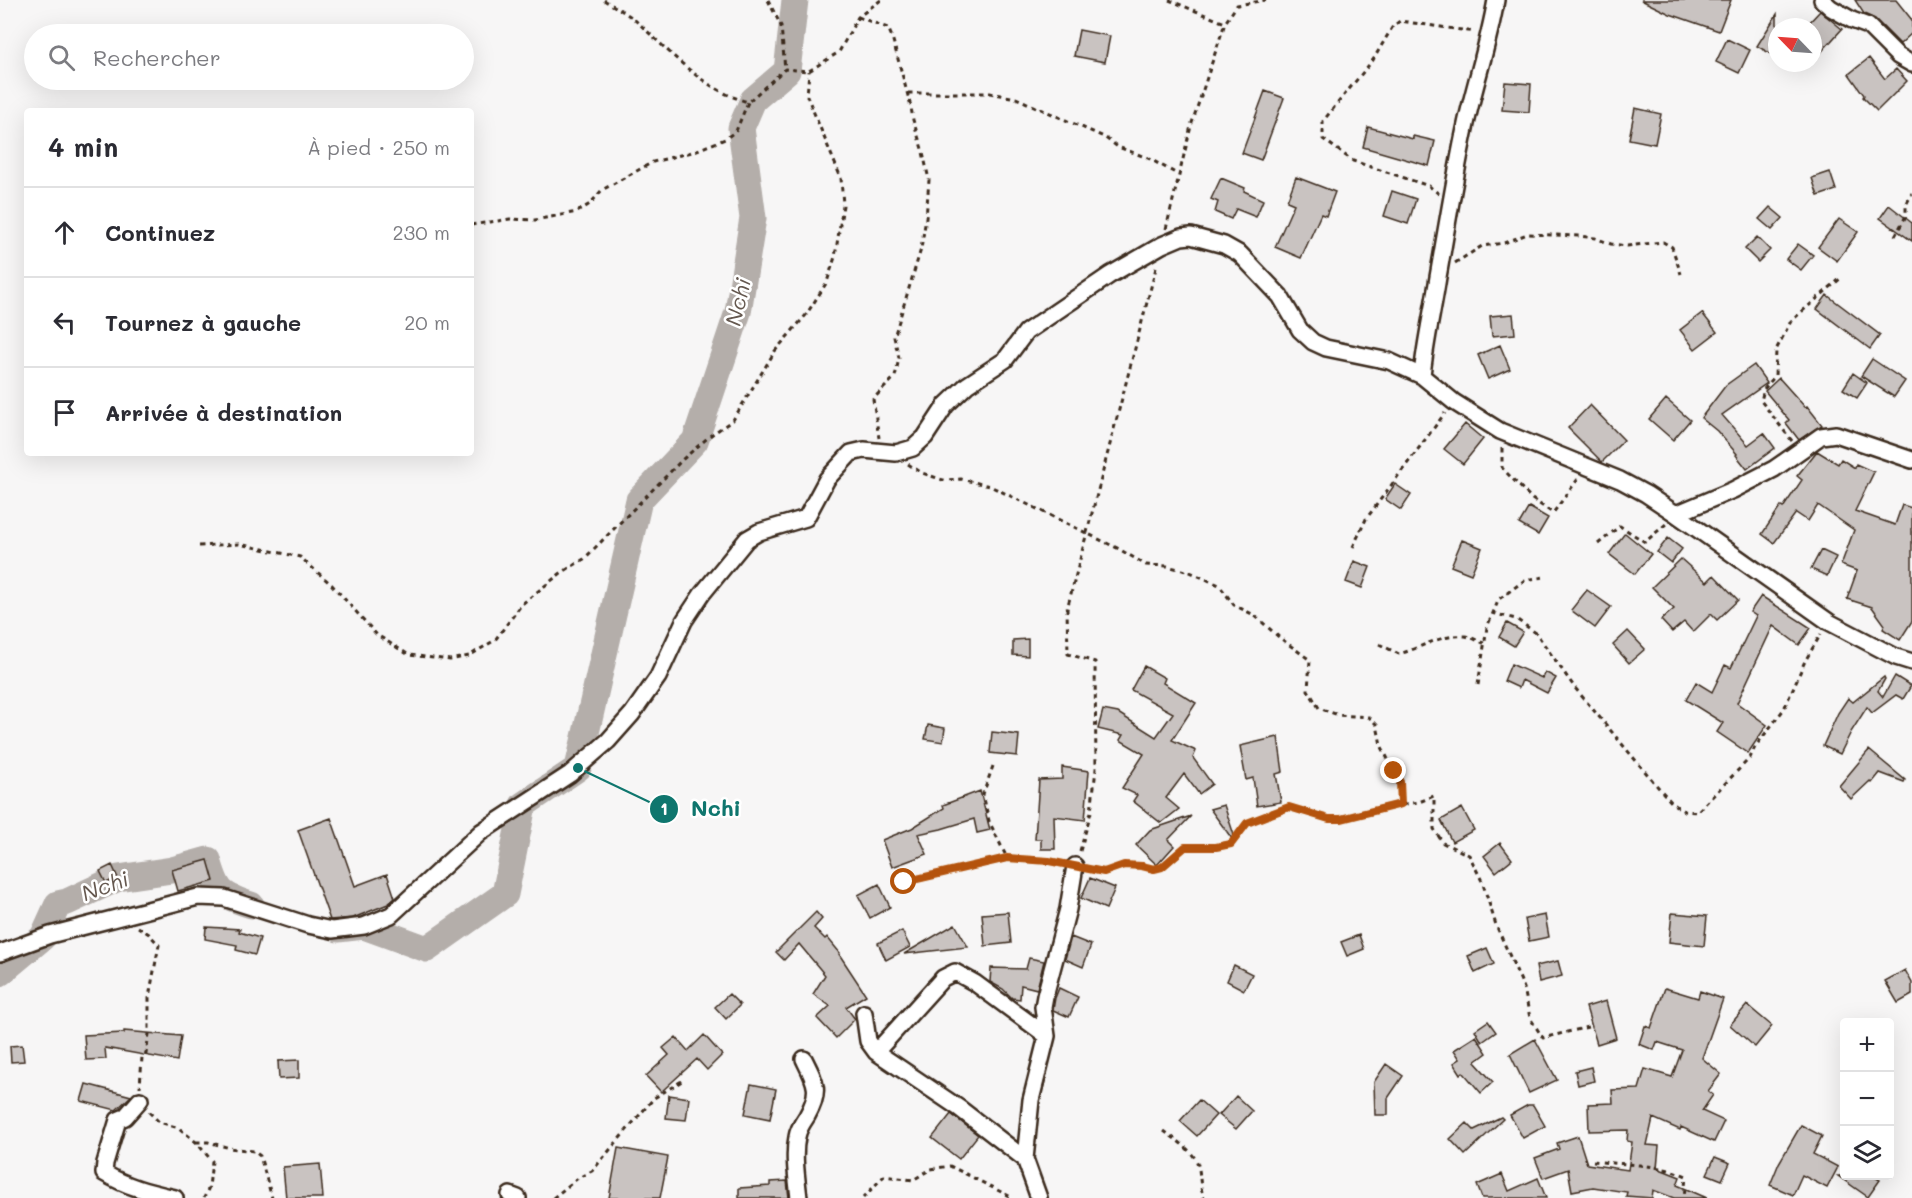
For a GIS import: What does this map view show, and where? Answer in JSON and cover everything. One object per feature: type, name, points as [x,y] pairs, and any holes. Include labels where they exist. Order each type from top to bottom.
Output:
[{"type":"street","points":[[1422,376],[1425,344],[1450,202],[1496,0]]},
{"type":"street","points":[[1822,0],[1852,20],[1868,26],[1898,56],[1912,64]]},
{"type":"street","points":[[0,953],[50,935],[183,900],[216,896],[308,925],[332,930],[364,926],[391,915],[481,832],[570,774],[608,741],[632,714],[658,677],[684,621],[702,594],[747,539],[759,532],[806,518],[827,479],[851,453],[864,450],[907,451],[918,444],[946,405],[967,385],[1005,360],[1026,332],[1110,275],[1162,245],[1181,237],[1191,236],[1224,245],[1240,254],[1280,296],[1300,330],[1313,342],[1326,348],[1389,362],[1422,376],[1454,402],[1500,431],[1620,480],[1676,514],[1829,622],[1896,657],[1912,662]]},
{"type":"street","points":[[1676,514],[1733,490],[1774,469],[1821,436],[1836,434],[1912,460]]},
{"type":"street","points":[[1039,1198],[1025,1159],[1032,1100],[1047,1036],[1043,1007],[1068,909],[1075,866]]},
{"type":"street","points":[[876,1052],[943,978],[955,972],[975,983],[1047,1036]]},
{"type":"street","points":[[864,1013],[868,1041],[876,1052],[959,1108],[1025,1159]]},
{"type":"street","points":[[799,1198],[795,1147],[797,1133],[814,1103],[817,1091],[804,1059]]},
{"type":"street","points":[[140,1100],[125,1118],[118,1120],[104,1173],[138,1190],[175,1198]]},
{"type":"path","points":[[604,0],[634,19],[696,77],[730,98],[748,102]]},
{"type":"path","points":[[768,0],[781,26],[785,69]]},
{"type":"path","points":[[474,225],[510,219],[535,220],[577,212],[590,204],[602,190],[653,162],[692,152],[725,139],[736,131],[748,102],[785,69],[809,71],[839,52],[858,17],[881,0]]},
{"type":"path","points":[[1169,0],[1225,23]]},
{"type":"path","points":[[1075,866],[1091,812],[1096,769],[1095,662],[1068,654],[1067,609],[1191,126],[1225,23],[1237,4],[1266,0]]},
{"type":"path","points":[[858,17],[888,28],[892,37],[929,180],[921,249],[894,337],[899,358],[895,377],[873,399],[876,429],[890,452],[922,473],[943,480],[961,479],[990,486],[1119,549],[1146,565],[1167,566],[1190,572],[1219,585],[1234,604],[1254,615],[1310,660],[1308,690],[1319,708],[1338,715],[1369,717],[1377,725],[1381,745],[1400,782],[1401,804]]},
{"type":"path","points":[[1450,202],[1429,186],[1353,161],[1323,139],[1323,120],[1373,60],[1393,27],[1400,21],[1490,34]]},
{"type":"path","points":[[199,546],[239,543],[300,557],[333,585],[377,635],[409,655],[450,660],[469,656],[495,640],[522,604],[561,573],[584,559],[683,459],[733,420],[775,351],[806,315],[827,282],[835,257],[843,205],[841,178],[807,96],[809,71]]},
{"type":"path","points":[[908,93],[990,93],[1016,98],[1104,137],[1118,147],[1148,158],[1179,175]]},
{"type":"path","points":[[1895,236],[1906,216],[1906,205],[1912,193]]},
{"type":"path","points":[[1438,278],[1458,260],[1482,246],[1504,243],[1527,234],[1579,236],[1627,246],[1663,242],[1671,247],[1681,274]]},
{"type":"path","points":[[1801,451],[1761,402],[1762,395],[1774,376],[1776,350],[1791,321],[1841,278]]},
{"type":"path","points":[[1353,547],[1366,519],[1454,402]]},
{"type":"path","points":[[1500,431],[1502,468],[1532,499],[1553,513],[1587,467]]},
{"type":"path","points":[[1598,544],[1620,526],[1645,542],[1676,514]]},
{"type":"path","points":[[1478,685],[1487,627],[1499,599],[1525,580],[1544,577]]},
{"type":"path","points":[[1492,613],[1516,619],[1536,633],[1575,688],[1672,803],[1684,811],[1697,812],[1750,758],[1755,747],[1772,727],[1784,709],[1805,662],[1829,622]]},
{"type":"path","points":[[1379,644],[1399,654],[1416,649],[1432,640],[1465,636],[1484,643]]},
{"type":"path","points":[[993,766],[983,794],[989,820],[1007,858]]},
{"type":"path","points":[[904,882],[1007,858],[1049,861],[1104,872],[1124,865],[1154,869],[1162,867],[1185,847],[1216,847],[1231,844],[1247,823],[1289,807],[1329,819],[1341,819],[1401,804],[1419,802],[1434,796],[1434,829],[1443,843],[1469,855],[1482,881],[1496,925],[1524,988],[1530,1018],[1543,1038],[1588,1027]]},
{"type":"path","points":[[122,916],[149,934],[159,945],[149,997],[149,1034],[146,1054],[142,1058],[140,1100],[143,1107],[159,1122],[179,1128],[196,1142],[212,1161],[209,1187],[204,1198]]},
{"type":"path","points":[[553,1198],[578,1178],[592,1171],[654,1098],[685,1079]]},
{"type":"path","points":[[1164,1131],[1183,1145],[1198,1163],[1199,1186],[1204,1198]]},
{"type":"path","points":[[196,1142],[208,1142],[254,1151],[260,1156],[272,1198]]},
{"type":"path","points":[[1593,1161],[1662,1168],[1678,1172],[1686,1176],[1684,1198]]},
{"type":"path","points":[[864,1198],[884,1176],[913,1180],[932,1168],[950,1166],[1013,1198]]},
{"type":"building","points":[[1641,0],[1731,0],[1719,31],[1670,14]]},
{"type":"building","points":[[1855,0],[1896,0],[1912,20],[1912,33],[1900,44],[1875,19],[1864,14]]},
{"type":"building","points":[[1820,11],[1842,29],[1822,51],[1822,18],[1813,18]]},
{"type":"building","points":[[1768,28],[1768,52],[1757,46]]},
{"type":"building","points":[[1079,30],[1110,36],[1105,62],[1074,56]]},
{"type":"building","points":[[1727,39],[1750,50],[1739,73],[1716,62]]},
{"type":"building","points":[[1869,58],[1885,79],[1896,69],[1907,81],[1877,111],[1863,97],[1864,95],[1849,74]]},
{"type":"building","points":[[1505,82],[1531,84],[1529,112],[1502,110]]},
{"type":"building","points":[[1265,91],[1284,98],[1261,160],[1242,153]]},
{"type":"building","points":[[1635,108],[1661,114],[1655,144],[1629,139]]},
{"type":"building","points":[[1368,127],[1413,139],[1413,136],[1435,141],[1429,166],[1363,147]]},
{"type":"building","points":[[1830,172],[1836,190],[1818,196],[1812,178]]},
{"type":"building","points":[[1296,177],[1335,192],[1326,216],[1321,214],[1301,258],[1275,247],[1294,204],[1287,201]]},
{"type":"building","points":[[1221,178],[1245,188],[1244,191],[1263,200],[1256,217],[1236,209],[1231,219],[1215,212],[1218,202],[1211,199]]},
{"type":"building","points":[[1392,191],[1416,199],[1408,224],[1384,216]]},
{"type":"building","points":[[1889,205],[1912,223],[1912,241],[1880,218]]},
{"type":"building","points":[[1770,207],[1783,218],[1772,230],[1759,219]]},
{"type":"building","points":[[1839,219],[1858,232],[1837,261],[1818,247]]},
{"type":"building","points":[[1757,237],[1770,250],[1758,262],[1745,249]]},
{"type":"building","points":[[1798,244],[1813,255],[1801,270],[1786,259]]},
{"type":"building","points":[[1827,295],[1880,335],[1870,349],[1817,309]]},
{"type":"building","points":[[1702,313],[1717,332],[1695,349],[1680,330]]},
{"type":"building","points":[[1513,314],[1515,334],[1492,336],[1490,316]]},
{"type":"building","points":[[1500,345],[1510,369],[1488,379],[1478,355]]},
{"type":"building","points":[[1872,359],[1905,381],[1894,397],[1861,376]]},
{"type":"building","points":[[1754,365],[1767,383],[1722,415],[1748,445],[1764,433],[1775,448],[1747,469],[1717,431],[1701,418],[1726,385]]},
{"type":"building","points":[[1853,373],[1867,383],[1857,398],[1843,389]]},
{"type":"building","points":[[1779,378],[1822,425],[1799,440],[1786,423],[1789,420],[1765,391]]},
{"type":"building","points":[[1666,399],[1690,420],[1673,440],[1649,419]]},
{"type":"building","points":[[1590,405],[1624,440],[1602,462],[1568,428]]},
{"type":"building","points":[[1465,424],[1483,439],[1463,464],[1444,449]]},
{"type":"building","points":[[1817,451],[1838,464],[1841,459],[1855,468],[1856,464],[1874,472],[1855,511],[1895,525],[1902,505],[1912,508],[1912,621],[1900,640],[1883,629],[1885,625],[1872,607],[1847,599],[1857,571],[1841,565],[1854,530],[1818,505],[1808,521],[1796,513],[1774,543],[1762,534],[1802,480],[1797,476]]},
{"type":"building","points":[[1395,484],[1411,495],[1401,510],[1385,499]]},
{"type":"building","points":[[1529,507],[1548,518],[1538,535],[1519,524]]},
{"type":"building","points":[[1625,533],[1651,554],[1635,574],[1609,554]]},
{"type":"building","points":[[1668,538],[1682,549],[1671,563],[1657,552]]},
{"type":"building","points":[[1462,540],[1482,548],[1471,574],[1451,566]]},
{"type":"building","points":[[1821,550],[1836,557],[1827,576],[1811,569]]},
{"type":"building","points":[[1681,559],[1707,582],[1714,575],[1738,600],[1717,620],[1711,614],[1693,632],[1684,622],[1672,632],[1661,620],[1674,609],[1652,587]]},
{"type":"building","points":[[1354,561],[1370,567],[1362,588],[1346,582]]},
{"type":"building","points":[[1587,590],[1611,607],[1595,628],[1571,610]]},
{"type":"building","points":[[1761,596],[1811,628],[1799,645],[1773,626],[1737,703],[1767,725],[1748,753],[1717,732],[1723,723],[1686,700],[1696,682],[1712,692],[1725,665],[1731,668],[1756,616],[1750,612]]},
{"type":"building","points":[[1507,623],[1523,632],[1514,646],[1499,637]]},
{"type":"building","points":[[1628,631],[1645,649],[1629,663],[1613,645]]},
{"type":"building","points":[[1028,639],[1028,656],[1013,655],[1013,640]]},
{"type":"building","points":[[1511,664],[1542,678],[1545,672],[1556,678],[1547,693],[1522,680],[1519,688],[1504,681]]},
{"type":"building","points":[[1144,666],[1165,678],[1163,683],[1196,703],[1172,740],[1196,751],[1193,758],[1212,784],[1199,794],[1184,774],[1166,798],[1179,809],[1161,823],[1133,801],[1137,795],[1122,788],[1144,754],[1120,740],[1123,735],[1098,729],[1103,710],[1118,713],[1156,737],[1173,713],[1131,690]]},
{"type":"building","points":[[1895,676],[1911,686],[1903,699],[1896,695],[1872,713],[1867,707],[1840,754],[1823,746],[1838,713],[1848,698],[1853,702],[1884,677],[1878,691],[1883,697]]},
{"type":"building","points":[[928,725],[945,728],[943,742],[925,739]]},
{"type":"building","points":[[992,732],[1019,735],[1017,756],[990,753]]},
{"type":"building","points":[[1278,737],[1283,772],[1276,774],[1281,802],[1257,806],[1253,778],[1246,780],[1240,746]]},
{"type":"building","points":[[1869,750],[1905,780],[1904,782],[1880,773],[1872,783],[1870,781],[1851,799],[1839,786]]},
{"type":"building","points":[[1062,767],[1089,771],[1085,820],[1054,816],[1055,849],[1041,849],[1041,839],[1035,839],[1039,780],[1062,779]]},
{"type":"building","points":[[980,791],[990,830],[977,833],[974,819],[918,834],[927,854],[892,867],[882,840],[912,828],[944,808],[943,805]]},
{"type":"building","points":[[1224,805],[1235,838],[1233,840],[1210,809]]},
{"type":"building","points":[[1462,808],[1474,830],[1452,842],[1441,820]]},
{"type":"building","points":[[1191,816],[1168,840],[1174,846],[1157,865],[1136,845],[1150,830]]},
{"type":"building","points":[[331,818],[355,886],[387,874],[395,898],[388,904],[353,918],[330,920],[298,830]]},
{"type":"building","points":[[1500,843],[1512,859],[1496,872],[1484,856]]},
{"type":"building","points":[[208,860],[214,881],[178,891],[172,870]]},
{"type":"building","points":[[112,865],[118,878],[106,883],[100,871]]},
{"type":"building","points":[[1090,878],[1115,888],[1106,909],[1081,898]]},
{"type":"building","points":[[879,884],[890,907],[870,918],[858,895]]},
{"type":"building","points":[[816,912],[822,919],[814,928],[825,939],[827,937],[840,953],[866,995],[846,1007],[855,1019],[836,1038],[817,1018],[830,1006],[813,994],[825,975],[799,944],[784,960],[776,952]]},
{"type":"building","points":[[1008,912],[1011,943],[985,946],[982,914]]},
{"type":"building","points":[[1672,913],[1707,916],[1704,946],[1669,942]]},
{"type":"building","points":[[1545,915],[1549,937],[1529,941],[1525,919]]},
{"type":"building","points":[[955,924],[968,947],[904,954]]},
{"type":"building","points":[[206,927],[240,929],[239,932],[260,938],[255,955],[236,950],[237,945],[205,939]]},
{"type":"building","points":[[902,931],[910,947],[886,960],[878,943]]},
{"type":"building","points":[[1359,935],[1364,949],[1347,956],[1341,942]]},
{"type":"building","points":[[1071,937],[1091,945],[1083,967],[1065,959]]},
{"type":"building","points":[[1487,948],[1494,964],[1475,973],[1468,956]]},
{"type":"building","points":[[1029,958],[1044,961],[1037,989],[1021,985],[1020,999],[1012,998],[1003,989],[990,982],[991,968],[1026,969]]},
{"type":"building","points":[[1558,961],[1562,976],[1539,982],[1536,966]]},
{"type":"building","points":[[1234,965],[1252,974],[1244,990],[1227,981]]},
{"type":"building","points":[[1905,970],[1912,983],[1912,995],[1898,1003],[1885,981]]},
{"type":"building","points":[[1059,988],[1078,997],[1069,1017],[1053,1010]]},
{"type":"building","points":[[1665,988],[1698,998],[1700,991],[1723,999],[1702,1058],[1721,1074],[1708,1091],[1713,1095],[1702,1111],[1724,1121],[1714,1142],[1681,1127],[1680,1130],[1653,1118],[1647,1145],[1659,1146],[1657,1168],[1680,1177],[1677,1185],[1707,1198],[1674,1198],[1653,1190],[1652,1198],[1626,1196],[1627,1192],[1593,1187],[1572,1191],[1568,1169],[1543,1178],[1535,1158],[1559,1149],[1557,1143],[1578,1136],[1587,1164],[1628,1170],[1632,1142],[1627,1141],[1628,1130],[1589,1131],[1588,1104],[1613,1103],[1612,1090],[1639,1089],[1645,1069],[1672,1077],[1682,1050],[1657,1042],[1654,1050],[1639,1044],[1645,1026],[1651,1028]]},
{"type":"building","points":[[729,994],[740,1005],[726,1019],[715,1007]]},
{"type":"building","points":[[1606,1001],[1616,1038],[1597,1044],[1586,1007]]},
{"type":"building","points":[[1747,1005],[1772,1026],[1755,1047],[1730,1025]]},
{"type":"building","points":[[1488,1021],[1496,1032],[1482,1042],[1475,1030]]},
{"type":"building","points":[[124,1031],[181,1036],[177,1061],[105,1048],[106,1059],[86,1060],[84,1035],[124,1033]]},
{"type":"building","points":[[704,1035],[722,1055],[707,1070],[697,1059],[661,1092],[646,1076],[669,1055],[663,1048],[676,1037],[688,1051]]},
{"type":"building","points":[[1476,1036],[1487,1053],[1475,1062],[1493,1082],[1481,1093],[1463,1072],[1461,1074],[1454,1063],[1460,1059],[1454,1050]]},
{"type":"building","points":[[1535,1039],[1557,1080],[1529,1093],[1510,1054]]},
{"type":"building","points":[[22,1045],[24,1061],[11,1062],[10,1046]]},
{"type":"building","points":[[299,1060],[299,1078],[279,1079],[278,1061]]},
{"type":"building","points":[[1386,1064],[1403,1076],[1388,1098],[1388,1115],[1375,1115],[1374,1082]]},
{"type":"building","points":[[1591,1067],[1594,1081],[1578,1085],[1575,1071]]},
{"type":"building","points":[[86,1084],[131,1096],[116,1110],[81,1101]]},
{"type":"building","points":[[751,1084],[776,1089],[770,1119],[745,1114]]},
{"type":"building","points":[[669,1095],[689,1098],[686,1120],[666,1118]]},
{"type":"building","points":[[1236,1096],[1252,1111],[1236,1129],[1219,1115]]},
{"type":"building","points":[[1199,1100],[1216,1115],[1197,1136],[1180,1121]]},
{"type":"building","points":[[1528,1105],[1533,1105],[1545,1126],[1523,1138],[1510,1115]]},
{"type":"building","points":[[951,1114],[978,1135],[959,1159],[932,1138]]},
{"type":"building","points":[[1501,1117],[1503,1119],[1465,1155],[1450,1139],[1467,1123],[1474,1130]]},
{"type":"building","points":[[1801,1125],[1822,1136],[1813,1154],[1838,1167],[1827,1188],[1802,1175],[1793,1195],[1770,1185],[1779,1163]]},
{"type":"building","points":[[618,1148],[668,1157],[660,1198],[609,1198]]},
{"type":"building","points":[[1715,1157],[1730,1163],[1722,1180],[1707,1174]]},
{"type":"building","points":[[320,1164],[323,1198],[286,1198],[283,1167]]},
{"type":"building","points":[[1502,1174],[1509,1191],[1538,1178],[1546,1198],[1482,1198],[1477,1185]]},
{"type":"building","points":[[1844,1180],[1880,1180],[1868,1197]]},
{"type":"building","points":[[787,1181],[789,1198],[739,1198],[739,1188],[770,1186],[770,1182]]},
{"type":"waterway","name":"Nchi","points":[[338,929],[364,926],[427,949],[505,894],[523,805],[578,768],[639,500],[695,441],[738,312],[753,218],[741,128],[753,100],[787,71],[795,0]]},
{"type":"waterway","name":"Nchi","points":[[0,973],[43,937],[58,904],[118,878],[172,870],[208,860],[214,879],[221,891],[251,905]]},
{"type":"place","name":"Nchi","points":[[578,768]]},
{"type":"route","points":[[904,882],[1007,858],[1049,861],[1104,872],[1124,865],[1154,869],[1162,867],[1185,847],[1199,845],[1216,847],[1231,844],[1247,823],[1289,807],[1329,819],[1341,819],[1401,804],[1400,782],[1394,771]]}]
